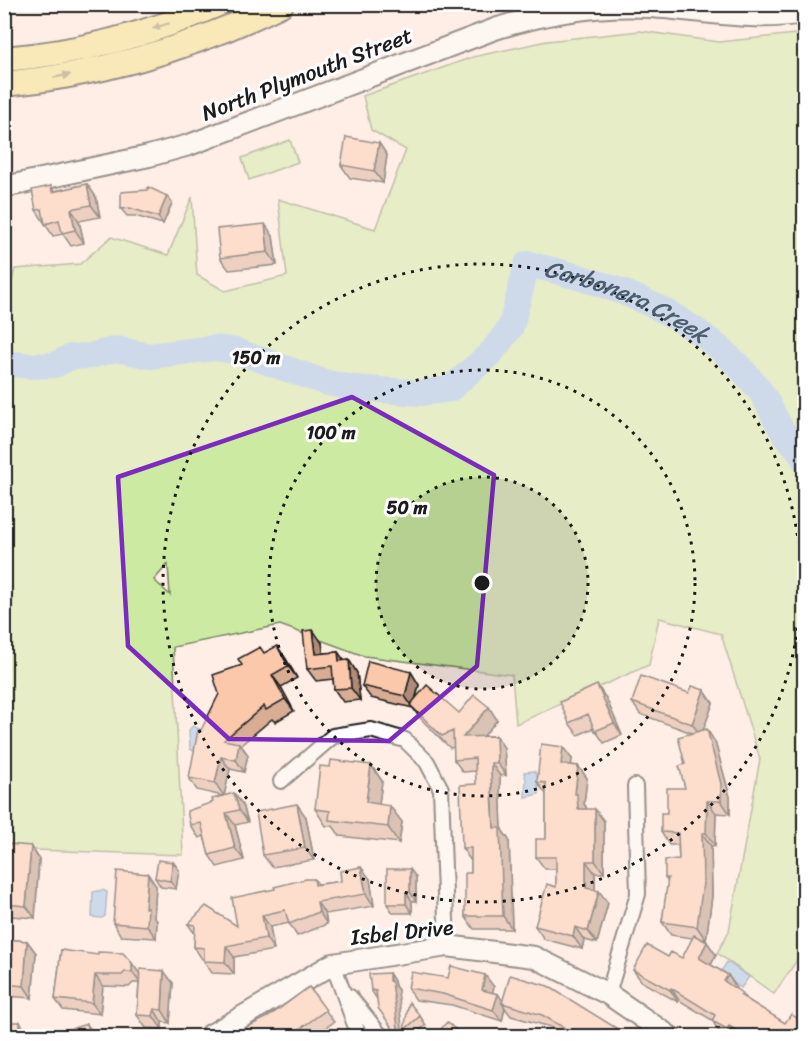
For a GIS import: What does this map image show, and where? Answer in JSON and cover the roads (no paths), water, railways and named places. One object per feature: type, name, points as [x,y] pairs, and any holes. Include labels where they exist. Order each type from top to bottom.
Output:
[{"type":"highway","points":[[4,84],[86,72],[146,57],[224,30],[281,4]]},
{"type":"highway","points":[[4,59],[72,49],[130,36],[217,5]]},
{"type":"street","name":"North Plymouth Street","points":[[4,187],[189,145],[495,29],[546,15],[623,6],[751,17],[804,13]]},
{"type":"street","points":[[281,781],[333,736],[371,730],[405,740],[427,762],[441,789],[447,946]]},
{"type":"street","points":[[608,994],[638,894],[635,786]]},
{"type":"street","name":"Isbel Drive","points":[[209,1036],[333,964],[447,946],[534,957],[608,994],[669,1036]]},
{"type":"street","points":[[333,964],[344,988],[359,1036]]},
{"type":"street","points":[[344,988],[381,1036]]},
{"type":"water","points":[[193,726],[199,729],[201,748],[196,752],[190,749],[189,730]]},
{"type":"water","points":[[534,771],[537,774],[539,794],[525,797],[524,772]]},
{"type":"water","points":[[102,890],[107,892],[105,916],[92,917],[93,892]]},
{"type":"water","points":[[727,962],[749,977],[741,988],[720,973]]},
{"type":"waterway","name":"Carbonera Creek","points":[[4,363],[30,366],[55,365],[70,357],[90,356],[116,349],[150,356],[214,348],[236,351],[327,383],[354,388],[421,393],[450,389],[491,353],[511,327],[527,264],[623,292],[682,321],[709,340],[757,387],[781,429],[804,459]]}]
